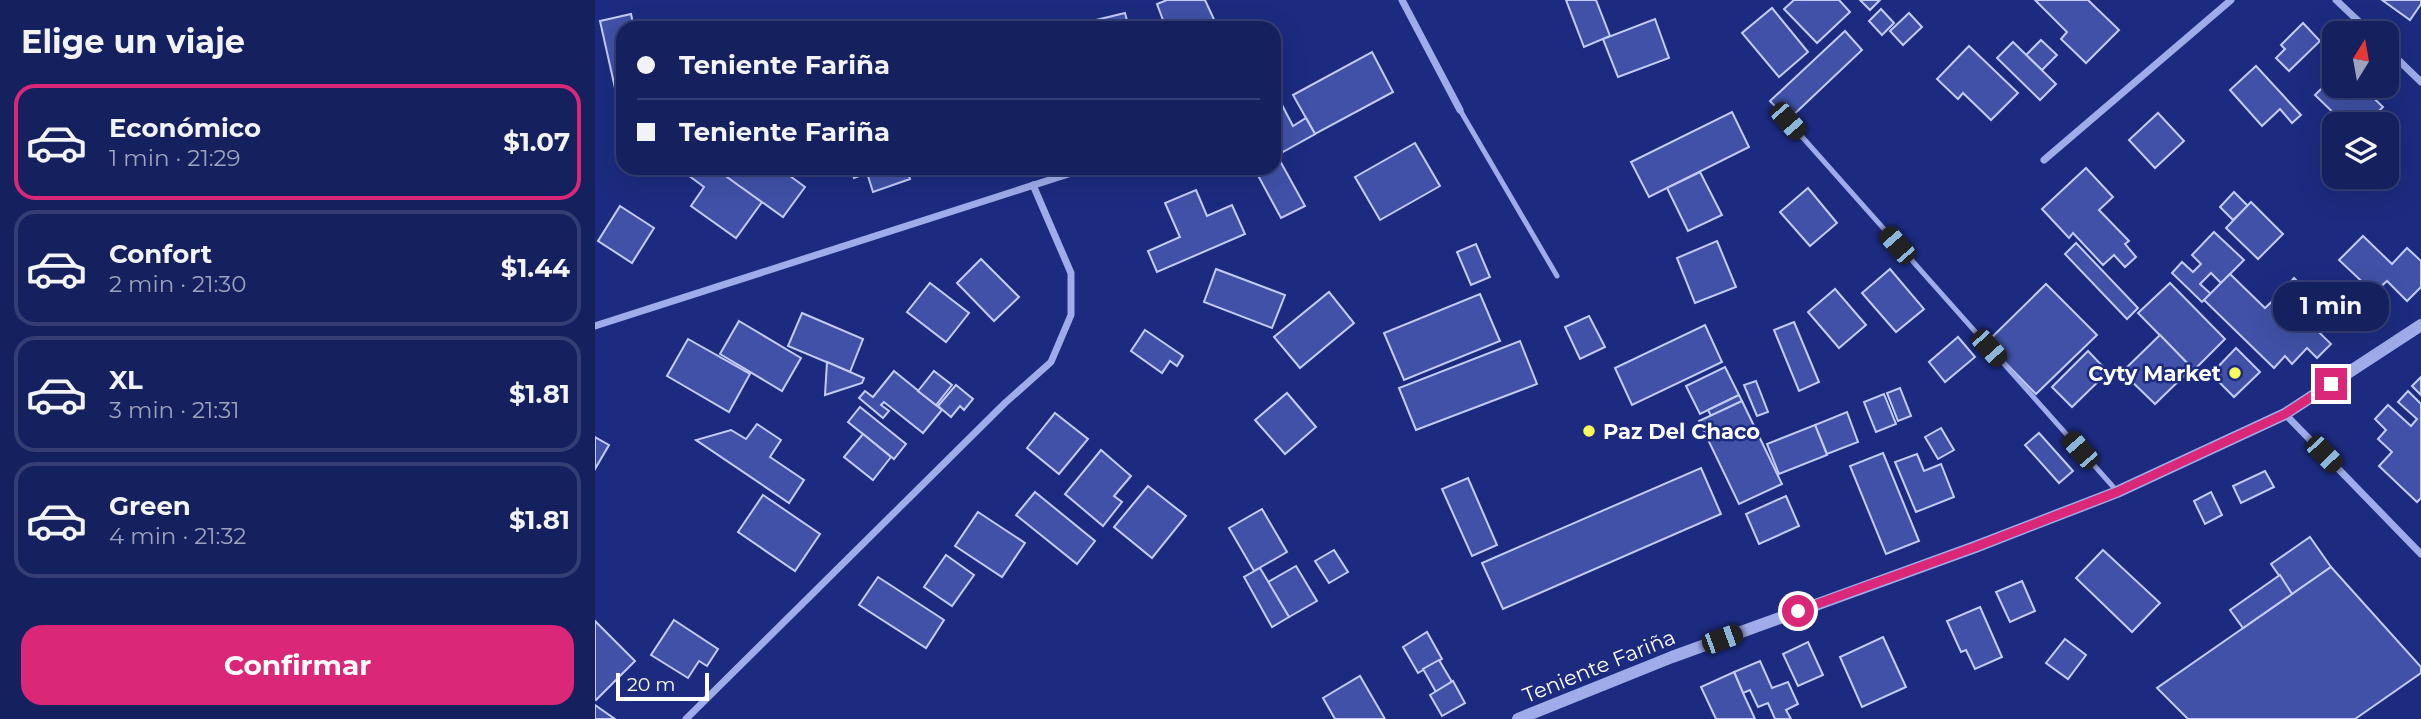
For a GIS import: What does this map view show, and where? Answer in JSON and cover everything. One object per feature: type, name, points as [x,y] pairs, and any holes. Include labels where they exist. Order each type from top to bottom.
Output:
[{"type":"street","points":[[1402,0],[1460,110]]},
{"type":"street","points":[[2044,160],[2231,0]]},
{"type":"street","points":[[2336,0],[2358,21]]},
{"type":"street","points":[[2399,61],[2421,82]]},
{"type":"street","points":[[595,326],[1065,175]]},
{"type":"street","points":[[685,719],[1051,362],[1070,315],[1071,273],[1033,185]]},
{"type":"street","name":"Teniente Fariña","points":[[1518,719],[1672,657],[1975,547],[2117,492],[2285,414],[2421,325]]},
{"type":"street","points":[[2285,414],[2421,554]]},
{"type":"lane","points":[[1460,110],[1557,276]]},
{"type":"lane","points":[[1788,121],[2117,492]]},
{"type":"building","points":[[1167,0],[1205,0],[1215,21],[1163,21],[1157,4]]},
{"type":"building","points":[[1566,0],[1596,0],[1610,36],[1584,47]]},
{"type":"building","points":[[1794,0],[1839,0],[1850,12],[1817,43],[1784,9]]},
{"type":"building","points":[[1860,0],[1880,0],[1870,10]]},
{"type":"building","points":[[2035,0],[2088,0],[2119,30],[2086,63],[2061,39],[2067,32]]},
{"type":"building","points":[[2382,0],[2421,0],[2421,4],[2410,20]]},
{"type":"building","points":[[1772,8],[1808,52],[1779,77],[1742,33]]},
{"type":"building","points":[[1881,9],[1894,23],[1882,35],[1869,21]]},
{"type":"building","points":[[1125,13],[1127,21],[1092,21]]},
{"type":"building","points":[[1909,13],[1922,27],[1903,45],[1890,31]]},
{"type":"building","points":[[631,14],[632,21],[616,21],[615,88],[600,21]]},
{"type":"building","points":[[1655,19],[1669,58],[1618,77],[1603,39]]},
{"type":"building","points":[[2303,23],[2320,41],[2289,71],[2276,58],[2285,49],[2281,45]]},
{"type":"building","points":[[1845,31],[1862,50],[1788,120],[1770,101]]},
{"type":"building","points":[[2041,40],[2057,55],[2042,70],[2026,55]]},
{"type":"building","points":[[2013,42],[2056,84],[2040,100],[1997,58]]},
{"type":"building","points":[[1969,46],[2018,93],[1991,120],[1963,93],[1958,99],[1937,79]]},
{"type":"building","points":[[1372,52],[1393,92],[1315,134],[1293,95]]},
{"type":"building","points":[[2256,66],[2301,115],[2292,123],[2280,109],[2262,126],[2230,90]]},
{"type":"building","points":[[2322,88],[2322,98],[2374,98],[2383,107],[2378,112],[2333,112],[2315,95]]},
{"type":"building","points":[[1281,103],[1293,126],[1306,118],[1315,134],[1283,152]]},
{"type":"building","points":[[1732,112],[1749,147],[1649,197],[1631,162]]},
{"type":"building","points":[[2158,113],[2184,141],[2155,168],[2129,140]]},
{"type":"building","points":[[1415,143],[1440,186],[1380,220],[1355,177]]},
{"type":"building","points":[[1281,163],[1305,206],[1281,218],[1258,175],[1281,175]]},
{"type":"building","points":[[2086,168],[2113,197],[2099,210],[2129,241],[2125,244],[2136,257],[2125,267],[2114,255],[2103,265],[2073,233],[2069,238],[2042,209]]},
{"type":"building","points":[[1700,172],[1722,215],[1688,231],[1667,188]]},
{"type":"building","points":[[688,175],[725,175],[762,202],[736,238],[691,206],[704,187]]},
{"type":"building","points":[[724,175],[789,175],[805,187],[783,217]]},
{"type":"building","points":[[868,175],[909,175],[910,179],[873,192]]},
{"type":"building","points":[[1808,188],[1837,223],[1810,246],[1780,212]]},
{"type":"building","points":[[1196,190],[1207,216],[1232,205],[1245,234],[1157,272],[1148,251],[1180,237],[1165,203]]},
{"type":"building","points":[[2234,192],[2248,206],[2233,220],[2220,207]]},
{"type":"building","points":[[2251,202],[2283,234],[2258,259],[2226,228]]},
{"type":"building","points":[[620,206],[654,228],[632,263],[598,241]]},
{"type":"building","points":[[2214,232],[2244,260],[2221,283],[2211,273],[2200,284],[2211,294],[2202,302],[2172,273],[2182,262],[2193,272],[2201,264],[2192,255]]},
{"type":"building","points":[[2363,236],[2392,264],[2407,248],[2421,261],[2421,287],[2407,301],[2387,281],[2374,293],[2339,260]]},
{"type":"building","points":[[1717,241],[1736,287],[1695,303],[1677,258]]},
{"type":"building","points":[[2076,243],[2138,308],[2127,319],[2065,254]]},
{"type":"building","points":[[1476,244],[1490,277],[1471,285],[1457,252]]},
{"type":"building","points":[[981,259],[1019,297],[994,321],[957,283]]},
{"type":"building","points":[[1216,269],[1285,295],[1272,328],[1204,302]]},
{"type":"building","points":[[1890,269],[1924,309],[1896,332],[1862,293]]},
{"type":"building","points":[[2230,274],[2265,308],[2280,294],[2331,344],[2317,358],[2307,348],[2292,364],[2285,356],[2274,368],[2204,300]]},
{"type":"building","points":[[2294,278],[2316,300],[2301,315],[2280,294]]},
{"type":"building","points":[[930,283],[969,313],[946,342],[907,312]]},
{"type":"building","points":[[2170,283],[2225,339],[2194,370],[2138,313]]},
{"type":"building","points":[[2046,284],[2097,335],[2036,394],[1986,343]]},
{"type":"building","points":[[1835,289],[1866,325],[1839,348],[1808,312]]},
{"type":"building","points":[[1329,292],[1354,323],[1300,368],[1274,337]]},
{"type":"building","points":[[1480,294],[1500,341],[1404,380],[1384,333]]},
{"type":"building","points":[[802,313],[863,339],[850,372],[788,346]]},
{"type":"building","points":[[1589,316],[1605,347],[1580,359],[1565,327]]},
{"type":"building","points":[[739,321],[801,358],[782,391],[720,354]]},
{"type":"building","points":[[1794,322],[1819,382],[1799,391],[1774,330]]},
{"type":"building","points":[[1705,325],[1722,362],[1632,405],[1615,368]]},
{"type":"building","points":[[1145,330],[1183,356],[1177,366],[1170,361],[1162,373],[1131,351]]},
{"type":"building","points":[[2160,335],[2192,368],[2155,404],[2122,372]]},
{"type":"building","points":[[1958,337],[1975,357],[1945,382],[1929,362]]},
{"type":"building","points":[[688,339],[750,374],[729,412],[667,376]]},
{"type":"building","points":[[1520,341],[1537,384],[1416,430],[1399,388]]},
{"type":"building","name":"Cyty Market","points":[[2236,348],[2260,372],[2234,397],[2211,374]]},
{"type":"building","points":[[2088,351],[2108,372],[2072,407],[2052,387]]},
{"type":"building","points":[[827,362],[864,378],[862,383],[825,395]]},
{"type":"building","points":[[1725,367],[1739,395],[1700,414],[1686,386]]},
{"type":"building","points":[[894,371],[942,410],[923,433],[884,402],[881,405],[889,411],[883,418],[859,398],[865,391],[873,397]]},
{"type":"building","points":[[934,371],[952,385],[936,405],[918,391]]},
{"type":"building","points":[[2421,377],[2421,395],[2412,386]]},
{"type":"building","points":[[1756,381],[1768,412],[1757,416],[1744,385]]},
{"type":"building","points":[[956,385],[973,399],[964,410],[960,406],[951,417],[938,406]]},
{"type":"building","points":[[1900,388],[1911,416],[1898,421],[1887,393]]},
{"type":"building","points":[[2408,391],[2421,404],[2421,498],[2417,502],[2379,466],[2392,452],[2378,439],[2386,430],[2375,419],[2388,405],[2411,426],[2417,419],[2398,402]]},
{"type":"building","points":[[1287,393],[1316,427],[1285,454],[1255,420]]},
{"type":"building","points":[[1884,394],[1896,424],[1876,432],[1864,402]]},
{"type":"building","points":[[1739,395],[1742,401],[1711,416],[1708,410]]},
{"type":"building","points":[[1742,401],[1782,484],[1739,504],[1699,421]]},
{"type":"building","points":[[860,407],[906,444],[894,459],[848,422]]},
{"type":"building","points":[[1847,412],[1858,442],[1827,454],[1815,425]]},
{"type":"building","points":[[1055,413],[1088,439],[1059,474],[1027,448]]},
{"type":"building","points":[[757,424],[781,440],[770,457],[804,480],[789,503],[696,440],[731,430],[746,439]]},
{"type":"building","points":[[1815,425],[1827,455],[1779,474],[1767,444]]},
{"type":"building","points":[[1941,428],[1954,450],[1938,459],[1925,437]]},
{"type":"building","points":[[2039,433],[2073,471],[2059,483],[2025,445]]},
{"type":"building","points":[[863,434],[891,457],[873,480],[844,457]]},
{"type":"building","points":[[595,437],[609,445],[595,469]]},
{"type":"building","points":[[1101,450],[1131,476],[1114,496],[1122,502],[1103,526],[1065,494]]},
{"type":"building","points":[[1883,453],[1919,541],[1886,554],[1850,466]]},
{"type":"building","points":[[1917,454],[1924,471],[1941,464],[1954,497],[1916,512],[1895,462]]},
{"type":"building","points":[[1701,468],[1721,514],[1503,609],[1482,563]]},
{"type":"building","points":[[2265,471],[2274,487],[2241,503],[2233,486]]},
{"type":"building","points":[[1468,478],[1497,545],[1472,556],[1442,489]]},
{"type":"building","points":[[1148,486],[1186,516],[1152,558],[1114,527]]},
{"type":"building","points":[[1035,492],[1095,541],[1077,564],[1016,515]]},
{"type":"building","points":[[2211,492],[2222,515],[2205,524],[2194,501]]},
{"type":"building","points":[[763,495],[820,534],[795,571],[738,532]]},
{"type":"building","points":[[1786,496],[1799,526],[1759,544],[1746,514]]},
{"type":"building","points":[[1262,509],[1287,552],[1254,571],[1229,528]]},
{"type":"building","points":[[978,512],[1025,543],[1002,577],[955,546]]},
{"type":"building","points":[[2310,537],[2331,567],[2292,594],[2271,564]]},
{"type":"building","points":[[1334,550],[1348,572],[1329,583],[1315,561]]},
{"type":"building","points":[[2103,550],[2160,603],[2132,632],[2076,578]]},
{"type":"building","points":[[946,555],[974,575],[952,606],[924,587]]},
{"type":"building","points":[[1296,566],[1317,601],[1289,617],[1268,582]]},
{"type":"building","points":[[2331,567],[2421,667],[2421,673],[2355,719],[2188,719],[2157,688]]},
{"type":"building","points":[[1260,568],[1289,617],[1272,627],[1244,577]]},
{"type":"building","points":[[2280,575],[2292,594],[2243,628],[2230,610]]},
{"type":"building","points":[[878,577],[944,620],[926,648],[859,605]]},
{"type":"building","points":[[2022,581],[2035,611],[2010,622],[1996,592]]},
{"type":"building","points":[[1980,607],[2002,657],[1975,669],[1966,650],[1961,652],[1947,621]]},
{"type":"building","points":[[674,620],[718,649],[707,666],[699,661],[688,678],[651,655]]},
{"type":"building","points":[[595,621],[635,661],[596,700],[595,699]]},
{"type":"building","points":[[1427,632],[1442,659],[1418,673],[1403,647]]},
{"type":"building","points":[[1883,637],[1906,687],[1862,707],[1840,657]]},
{"type":"building","points":[[2065,639],[2086,655],[2068,679],[2046,663]]},
{"type":"building","points":[[1808,642],[1823,675],[1798,686],[1783,654]]},
{"type":"building","points":[[1439,660],[1452,682],[1436,692],[1423,669]]},
{"type":"building","points":[[1760,661],[1772,688],[1788,682],[1798,704],[1786,710],[1791,719],[1775,719],[1768,703],[1758,707],[1750,690],[1743,693],[1734,672]]},
{"type":"building","points":[[1734,672],[1755,719],[1716,719],[1701,687]]},
{"type":"building","points":[[1360,676],[1385,719],[1335,719],[1323,698]]},
{"type":"building","points":[[1453,681],[1465,703],[1442,716],[1430,695]]},
{"type":"building","points":[[595,705],[615,719],[595,719]]},
{"type":"place","name":"Cyty Market","points":[[2235,373]]},
{"type":"place","name":"Paz Del Chaco","points":[[1589,431]]},
{"type":"route","points":[[1798,611],[2117,492],[2285,414],[2331,384]]}]
